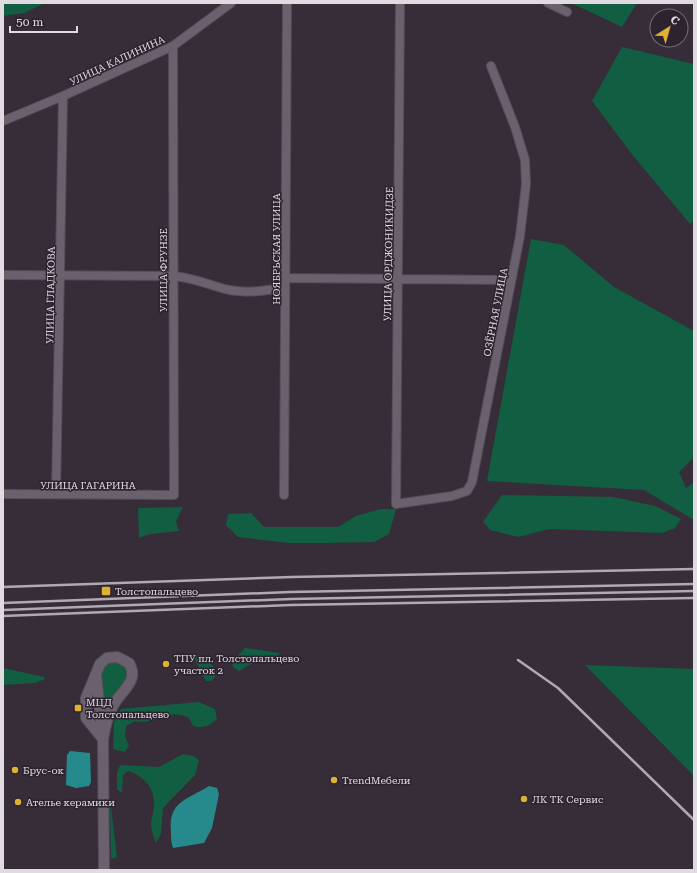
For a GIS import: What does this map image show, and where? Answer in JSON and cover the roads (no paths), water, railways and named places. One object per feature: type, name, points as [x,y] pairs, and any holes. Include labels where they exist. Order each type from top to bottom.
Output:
[{"type":"street","name":"УЛИЦА КАЛИНИНА","points":[[3,121],[63,96],[174,46],[231,3]]},
{"type":"street","name":"НОЯБРЬСКАЯ УЛИЦА","points":[[284,495],[287,3]]},
{"type":"street","name":"УЛИЦА ОРДЖОНИКИДЗЕ","points":[[396,504],[400,3]]},
{"type":"street","points":[[548,3],[567,12]]},
{"type":"street","name":"УЛИЦА ФРУНЗЕ","points":[[174,46],[174,495]]},
{"type":"street","name":"ОЗЁРНАЯ УЛИЦА","points":[[396,504],[452,496],[467,491],[472,482],[521,229],[526,184],[526,160],[515,127],[491,66]]},
{"type":"street","name":"УЛИЦА ГЛАДКОВА","points":[[56,494],[63,96]]},
{"type":"street","points":[[3,275],[173,276],[194,278],[226,289],[252,292],[280,288],[286,278],[511,280]]},
{"type":"street","name":"УЛИЦА ГАГАРИНА","points":[[3,494],[174,495]]},
{"type":"street","points":[[112,657],[125,660],[133,671],[130,685],[119,696],[109,713],[103,739],[89,724],[85,712],[88,692],[100,664],[112,657]]},
{"type":"street","points":[[96,674],[103,739],[104,870]]},
{"type":"water","points":[[70,751],[90,753],[91,782],[89,786],[76,788],[66,785],[67,755]]},
{"type":"water","points":[[209,786],[217,788],[219,794],[212,828],[204,843],[173,848],[171,840],[171,822],[176,808],[187,799]]},
{"type":"railway","points":[[3,587],[292,577],[694,569]]},
{"type":"railway","points":[[3,603],[290,592],[694,584]]},
{"type":"railway","points":[[3,610],[291,599],[694,591]]},
{"type":"railway","points":[[3,616],[291,605],[694,598]]},
{"type":"railway","points":[[518,660],[558,688],[694,820]]},
{"type":"place","name":"Толстопальцево","points":[[106,591]]},
{"type":"place","name":"ТПУ пл. Толстопальцево участок 2","points":[[166,664]]},
{"type":"place","name":"МЦД Толстопальцево","points":[[78,708]]},
{"type":"place","name":"Брус-ок","points":[[15,770]]},
{"type":"place","name":"TrendМебели","points":[[334,780]]},
{"type":"place","name":"ЛК ТК Сервис","points":[[524,799]]},
{"type":"place","name":"Ателье керамики","points":[[18,802]]}]
